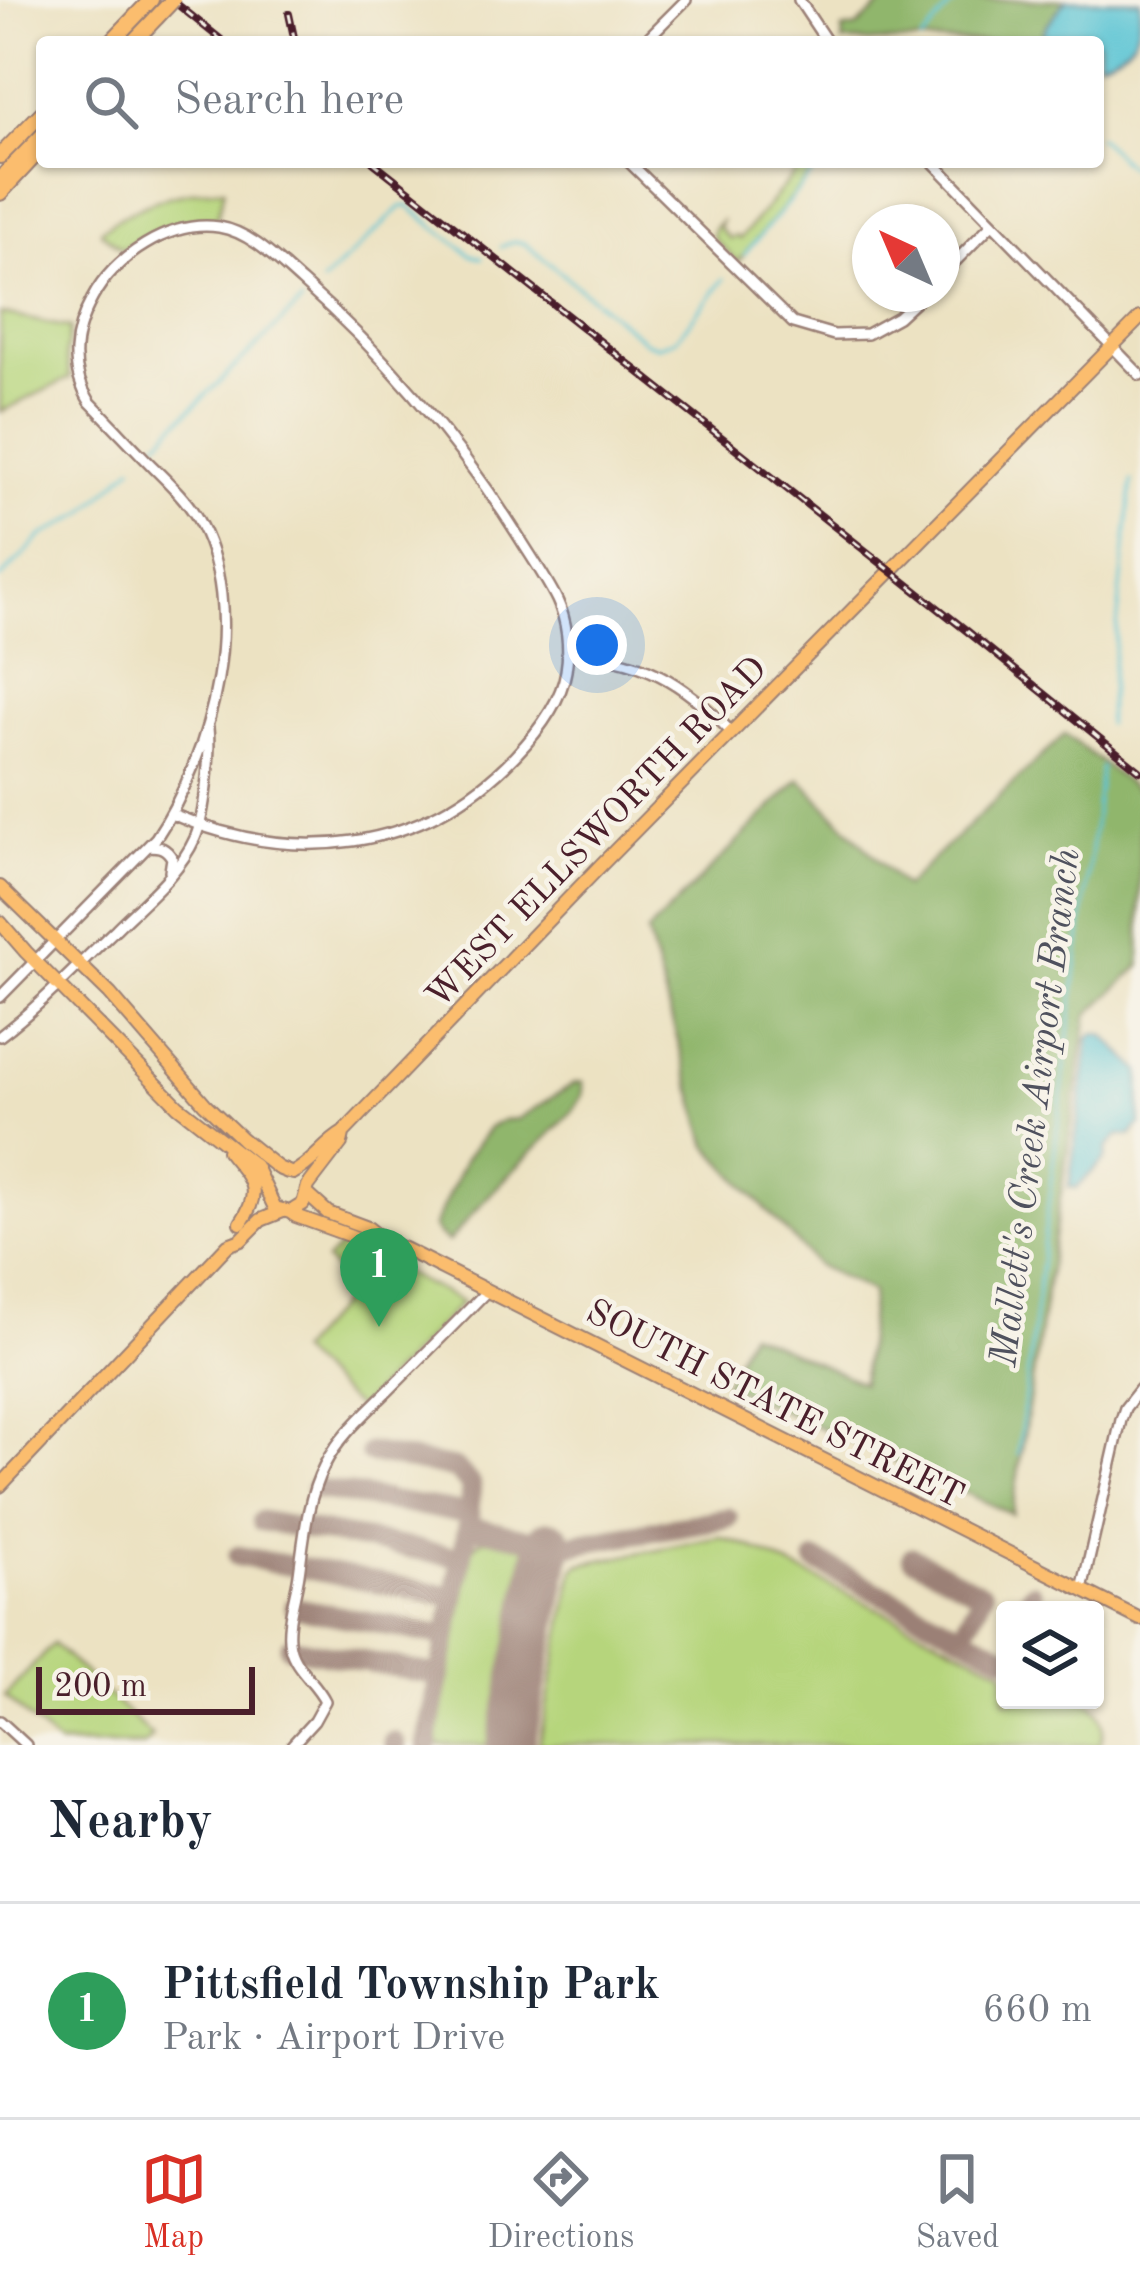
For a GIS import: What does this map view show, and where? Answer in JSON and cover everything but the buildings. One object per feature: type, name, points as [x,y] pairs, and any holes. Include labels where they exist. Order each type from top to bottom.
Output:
[{"type":"highway","points":[[117,36],[150,8],[173,0]]},
{"type":"highway","points":[[136,36],[150,8]]},
{"type":"highway","points":[[0,146],[36,117]]},
{"type":"highway","points":[[0,155],[36,118]]},
{"type":"highway","points":[[0,179],[36,142]]},
{"type":"highway","points":[[0,193],[36,154]]},
{"type":"main road","name":"WEST ELLSWORTH ROAD","points":[[290,1173],[311,1162],[343,1132],[1140,318]]},
{"type":"main road","points":[[0,889],[117,1001],[215,1114],[278,1168],[303,1180],[307,1191],[302,1204],[261,1220],[241,1240],[228,1245]]},
{"type":"main road","points":[[0,922],[166,1094],[255,1166],[272,1204],[286,1212]]},
{"type":"main road","points":[[134,1061],[152,1066],[158,1058],[157,1048]]},
{"type":"main road","points":[[166,1094],[182,1088],[205,1113],[215,1114]]},
{"type":"main road","points":[[193,1119],[206,1122],[230,1141],[237,1134]]},
{"type":"main road","name":"WEST ELLSWORTH ROAD","points":[[307,1191],[341,1143],[343,1132]]},
{"type":"main road","points":[[211,1133],[232,1155],[254,1191],[254,1202],[241,1223]]},
{"type":"main road","points":[[0,1486],[228,1245],[232,1233],[267,1194],[273,1178],[290,1173]]},
{"type":"main road","name":"SOUTH STATE STREET","points":[[307,1191],[328,1213],[368,1228],[384,1241],[1140,1619]]},
{"type":"main road","name":"SOUTH STATE STREET","points":[[286,1212],[365,1241],[384,1241]]},
{"type":"street","points":[[799,0],[823,36]]},
{"type":"street","points":[[650,36],[681,2]]},
{"type":"street","points":[[635,168],[793,323],[834,335],[867,334],[903,312]]},
{"type":"street","points":[[939,168],[1140,375]]},
{"type":"street","points":[[960,257],[992,224]]},
{"type":"street","points":[[0,997],[149,846],[172,814],[208,724],[225,625],[218,572],[206,536],[186,501],[89,402],[74,363],[80,324],[95,292],[123,260],[174,232],[219,227],[238,233],[269,254],[370,347],[460,451],[547,582],[563,616],[566,676],[535,733],[506,766],[437,815],[384,835],[348,843],[271,844],[172,814]]},
{"type":"street","points":[[567,654],[610,657],[663,675],[732,733]]},
{"type":"street","points":[[0,1036],[80,964],[189,850],[200,826],[210,746],[208,724]]},
{"type":"street","points":[[149,846],[168,851],[173,864],[168,875]]},
{"type":"street","points":[[292,1745],[326,1701],[290,1647],[305,1529],[322,1469],[355,1425],[487,1291]]},
{"type":"street","points":[[1082,1590],[1121,1420],[1140,1389]]},
{"type":"street","points":[[0,1721],[26,1745]]},
{"type":"green space","points":[[888,0],[1066,0],[1042,36],[842,36],[842,30],[857,27]]},
{"type":"green space","points":[[799,168],[816,168],[738,262],[713,233],[721,221],[719,228],[730,239],[740,239]]},
{"type":"green space","points":[[224,189],[217,218],[179,223],[122,249],[101,232],[160,199]]},
{"type":"green space","points":[[0,313],[70,328],[66,354],[70,378],[0,412]]},
{"type":"green space","points":[[1065,734],[1140,793],[1140,966],[1088,1015],[1012,1514],[724,1384],[749,1332],[862,1383],[872,1292],[817,1265],[708,1146],[647,933],[800,779],[904,887]]},
{"type":"green space","points":[[583,1082],[583,1095],[573,1111],[448,1242],[438,1234],[434,1227],[465,1159],[489,1128],[518,1119]]},
{"type":"green space","points":[[344,1243],[462,1302],[358,1409],[297,1352],[354,1289],[326,1261]]},
{"type":"green space","points":[[495,1536],[521,1541],[530,1554],[495,1745],[436,1745],[466,1557],[479,1541]]},
{"type":"green space","points":[[720,1537],[751,1547],[996,1667],[996,1709],[1096,1709],[1103,1732],[1099,1745],[539,1745],[574,1569]]},
{"type":"green space","points":[[53,1644],[152,1736],[144,1745],[58,1745],[5,1696]]},
{"type":"water","points":[[1066,0],[1140,0],[1132,41],[1104,59],[1104,36],[1042,36]]},
{"type":"water","points":[[1095,1033],[1104,1035],[1140,1071],[1140,1124],[1131,1136],[1119,1135],[1107,1148],[1105,1159],[1076,1188],[1069,1187],[1089,1038]]},
{"type":"waterway","points":[[926,36],[960,0]]},
{"type":"waterway","name":"Mallett's Creek Airport Branch","points":[[1104,143],[1140,177]]},
{"type":"waterway","points":[[744,255],[817,168]]},
{"type":"waterway","points":[[322,283],[401,207],[408,206],[471,255],[482,258]]},
{"type":"waterway","points":[[501,247],[514,241],[524,243],[646,342],[658,346],[676,339],[724,279]]},
{"type":"waterway","points":[[152,447],[302,302]]},
{"type":"waterway","points":[[0,579],[42,536],[83,514],[133,466]]},
{"type":"waterway","name":"Mallett's Creek Airport Branch","points":[[1107,724],[1132,481]]},
{"type":"waterway","name":"Mallett's Creek Airport Branch","points":[[1018,1455],[1101,767]]},
{"type":"taxiway","points":[[370,1453],[455,1469],[471,1485],[468,1526],[427,1745]]},
{"type":"taxiway","points":[[315,1489],[470,1514]]},
{"type":"taxiway","points":[[468,1526],[563,1546],[728,1518]]},
{"type":"taxiway","points":[[262,1521],[462,1558]]},
{"type":"taxiway","points":[[238,1556],[455,1597]]},
{"type":"taxiway","points":[[912,1557],[983,1594],[962,1635]]},
{"type":"taxiway","points":[[816,1561],[996,1651]]},
{"type":"taxiway","points":[[1028,1601],[1032,1593]]},
{"type":"taxiway","points":[[294,1607],[447,1637]]},
{"type":"taxiway","points":[[290,1647],[440,1676]]},
{"type":"taxiway","points":[[393,1742],[396,1745]]},
{"type":"runway","points":[[511,1745],[549,1544]]},
{"type":"railway","points":[[172,0],[217,36]]},
{"type":"railway","points":[[289,14],[294,36]]},
{"type":"railway","points":[[381,168],[1140,771]]},
{"type":"place","name":"Pittsfield Township Park","points":[[379,1327]]}]
